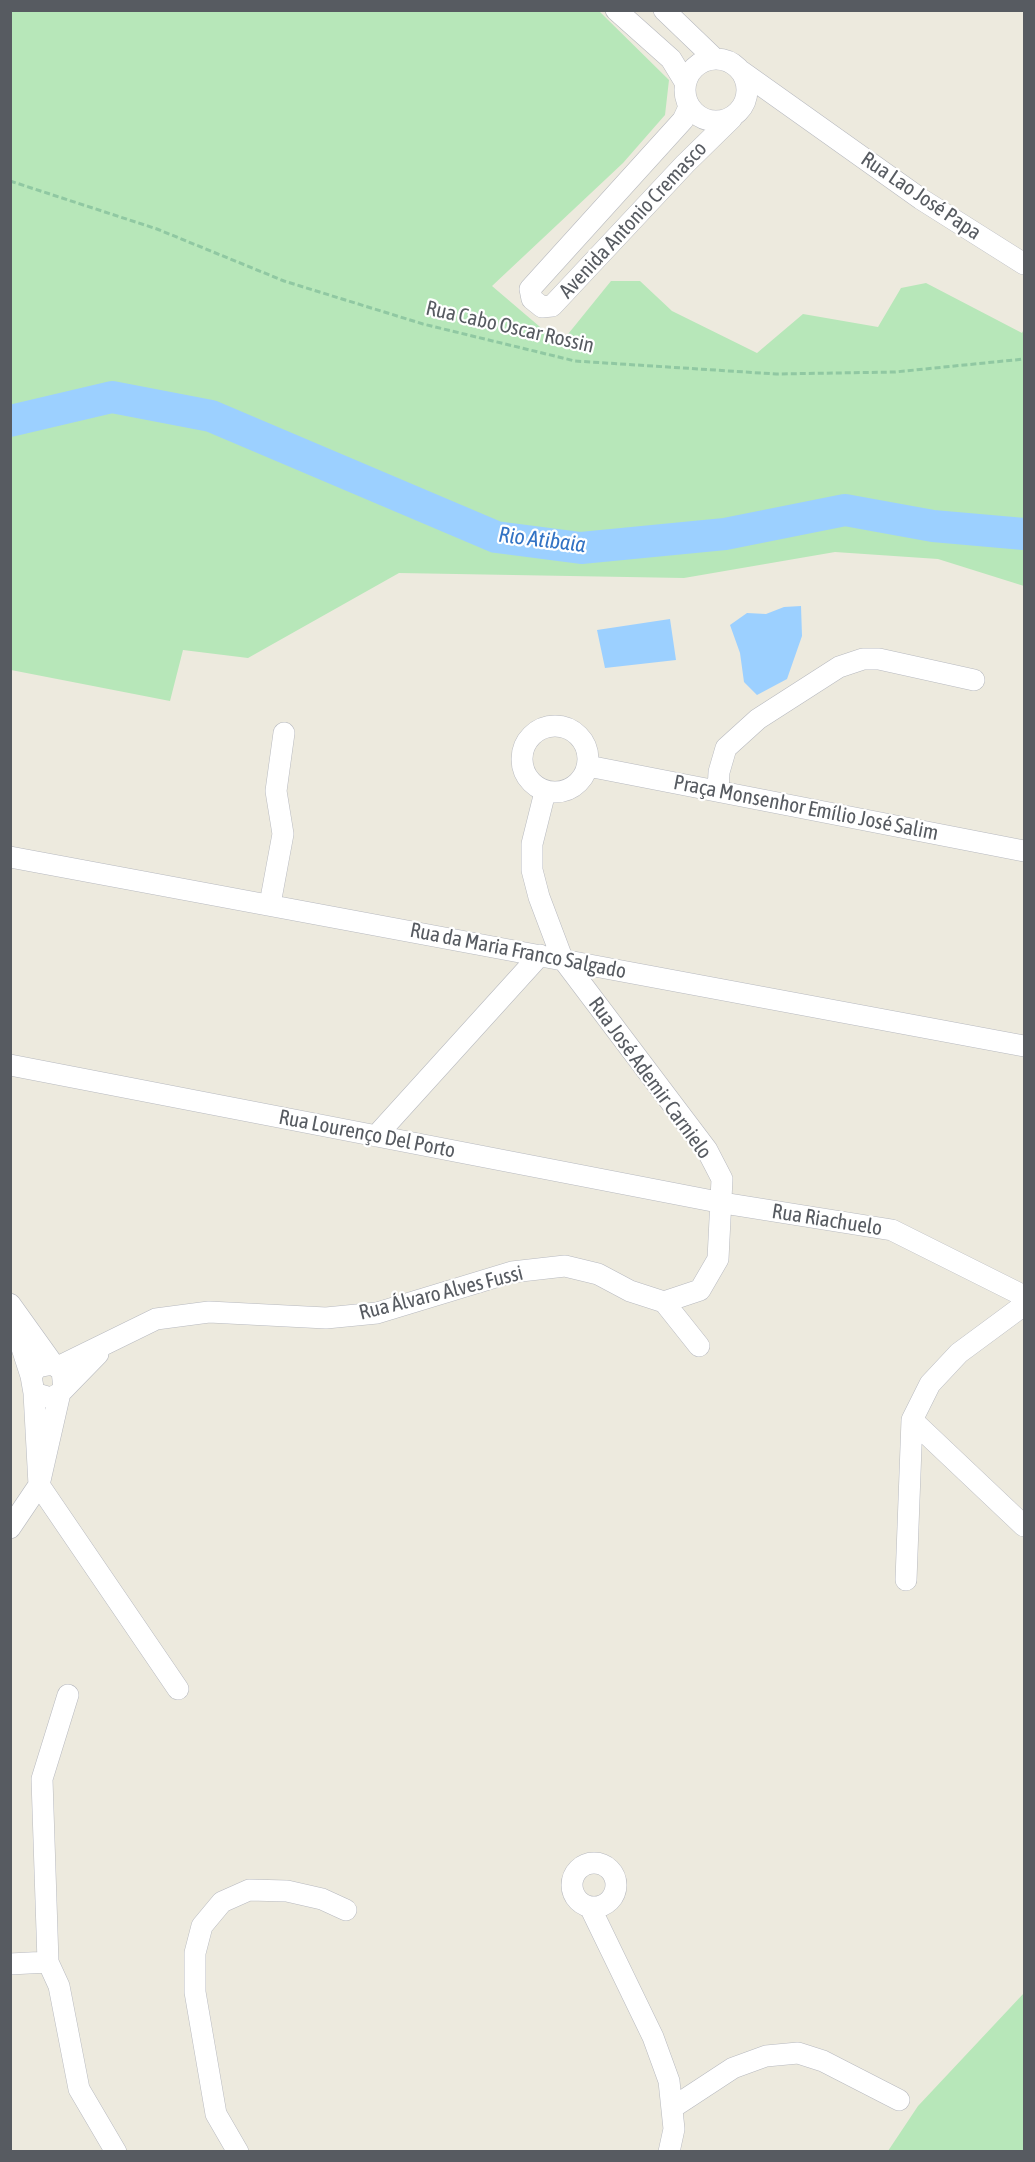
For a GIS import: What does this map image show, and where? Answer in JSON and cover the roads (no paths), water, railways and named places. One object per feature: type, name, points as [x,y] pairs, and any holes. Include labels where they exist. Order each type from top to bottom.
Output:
[{"type":"street","points":[[616,10],[671,59],[686,82]]},
{"type":"street","points":[[664,10],[714,58]]},
{"type":"street","points":[[714,58],[729,61],[741,71],[748,86],[746,103],[734,117],[721,122],[709,121],[698,116],[689,107],[685,95],[686,82],[692,70],[702,62],[714,58]]},
{"type":"street","name":"Rua Lao José Papa","points":[[741,71],[921,199],[1024,264]]},
{"type":"street","name":"Avenida Antonio Cremasco","points":[[689,107],[683,120],[530,289],[532,299],[542,307],[552,306],[669,181],[734,117]]},
{"type":"street","name":"Rua Lao José Papa","points":[[734,117],[759,107],[771,108],[818,127]]},
{"type":"street","points":[[718,791],[719,772],[726,748],[758,719],[839,668],[863,659],[879,659],[974,680]]},
{"type":"street","points":[[556,726],[577,734],[584,743],[588,766],[577,784],[568,789],[545,792],[530,781],[522,762],[527,741],[534,732],[556,726]]},
{"type":"street","points":[[270,904],[283,834],[276,791],[284,733]]},
{"type":"street","name":"Praça Monsenhor Emílio José Salim","points":[[588,766],[1024,851]]},
{"type":"street","name":"Rua José Ademir Carnielo","points":[[545,792],[532,844],[532,870],[539,897],[562,958],[707,1150],[722,1179],[723,1203]]},
{"type":"street","name":"Rua da Maria Franco Salgado","points":[[10,856],[1024,1046]]},
{"type":"street","points":[[376,1136],[540,955]]},
{"type":"street","name":"Rua Lourenço Del Porto","points":[[10,1065],[723,1203]]},
{"type":"street","points":[[699,1346],[663,1302],[700,1290],[718,1259],[723,1203]]},
{"type":"street","name":"Rua Riachuelo","points":[[723,1203],[892,1230],[1024,1296]]},
{"type":"street","name":"Rua Álvaro Alves Fussi","points":[[56,1366],[110,1343],[156,1319],[209,1312],[326,1318],[377,1313],[512,1272],[565,1266],[598,1274],[630,1291],[663,1302]]},
{"type":"street","points":[[10,1304],[65,1376],[39,1485],[10,1528]]},
{"type":"street","points":[[906,1580],[912,1420],[930,1384],[959,1353],[1024,1305]]},
{"type":"street","points":[[10,1313],[32,1384],[39,1485],[178,1689]]},
{"type":"street","name":"Rua Álvaro Alves Fussi","points":[[62,1390],[110,1343]]},
{"type":"street","points":[[32,1384],[37,1367],[56,1366]]},
{"type":"street","points":[[32,1384],[44,1398],[62,1390]]},
{"type":"street","points":[[912,1420],[1024,1526]]},
{"type":"street","points":[[68,1695],[42,1779],[48,1962],[59,1986],[79,2089],[116,2151]]},
{"type":"street","points":[[238,2151],[216,2114],[195,1992],[195,1953],[202,1926],[222,1902],[249,1890],[287,1892],[322,1899],[346,1910]]},
{"type":"street","points":[[590,1906],[653,2037],[669,2081],[674,2129],[669,2151]]},
{"type":"street","points":[[10,1964],[48,1962]]},
{"type":"street","points":[[672,2108],[733,2068],[766,2056],[798,2053],[823,2061],[899,2100]]},
{"type":"water","points":[[801,606],[802,636],[787,679],[757,695],[744,682],[740,653],[730,625],[747,613],[766,614],[784,607]]},
{"type":"water","points":[[670,619],[676,660],[605,668],[597,630]]},
{"type":"waterway","name":"Rio Atibaia","points":[[10,421],[112,397],[211,416],[496,537],[581,548],[725,534],[845,510],[933,526],[1024,534]]}]
